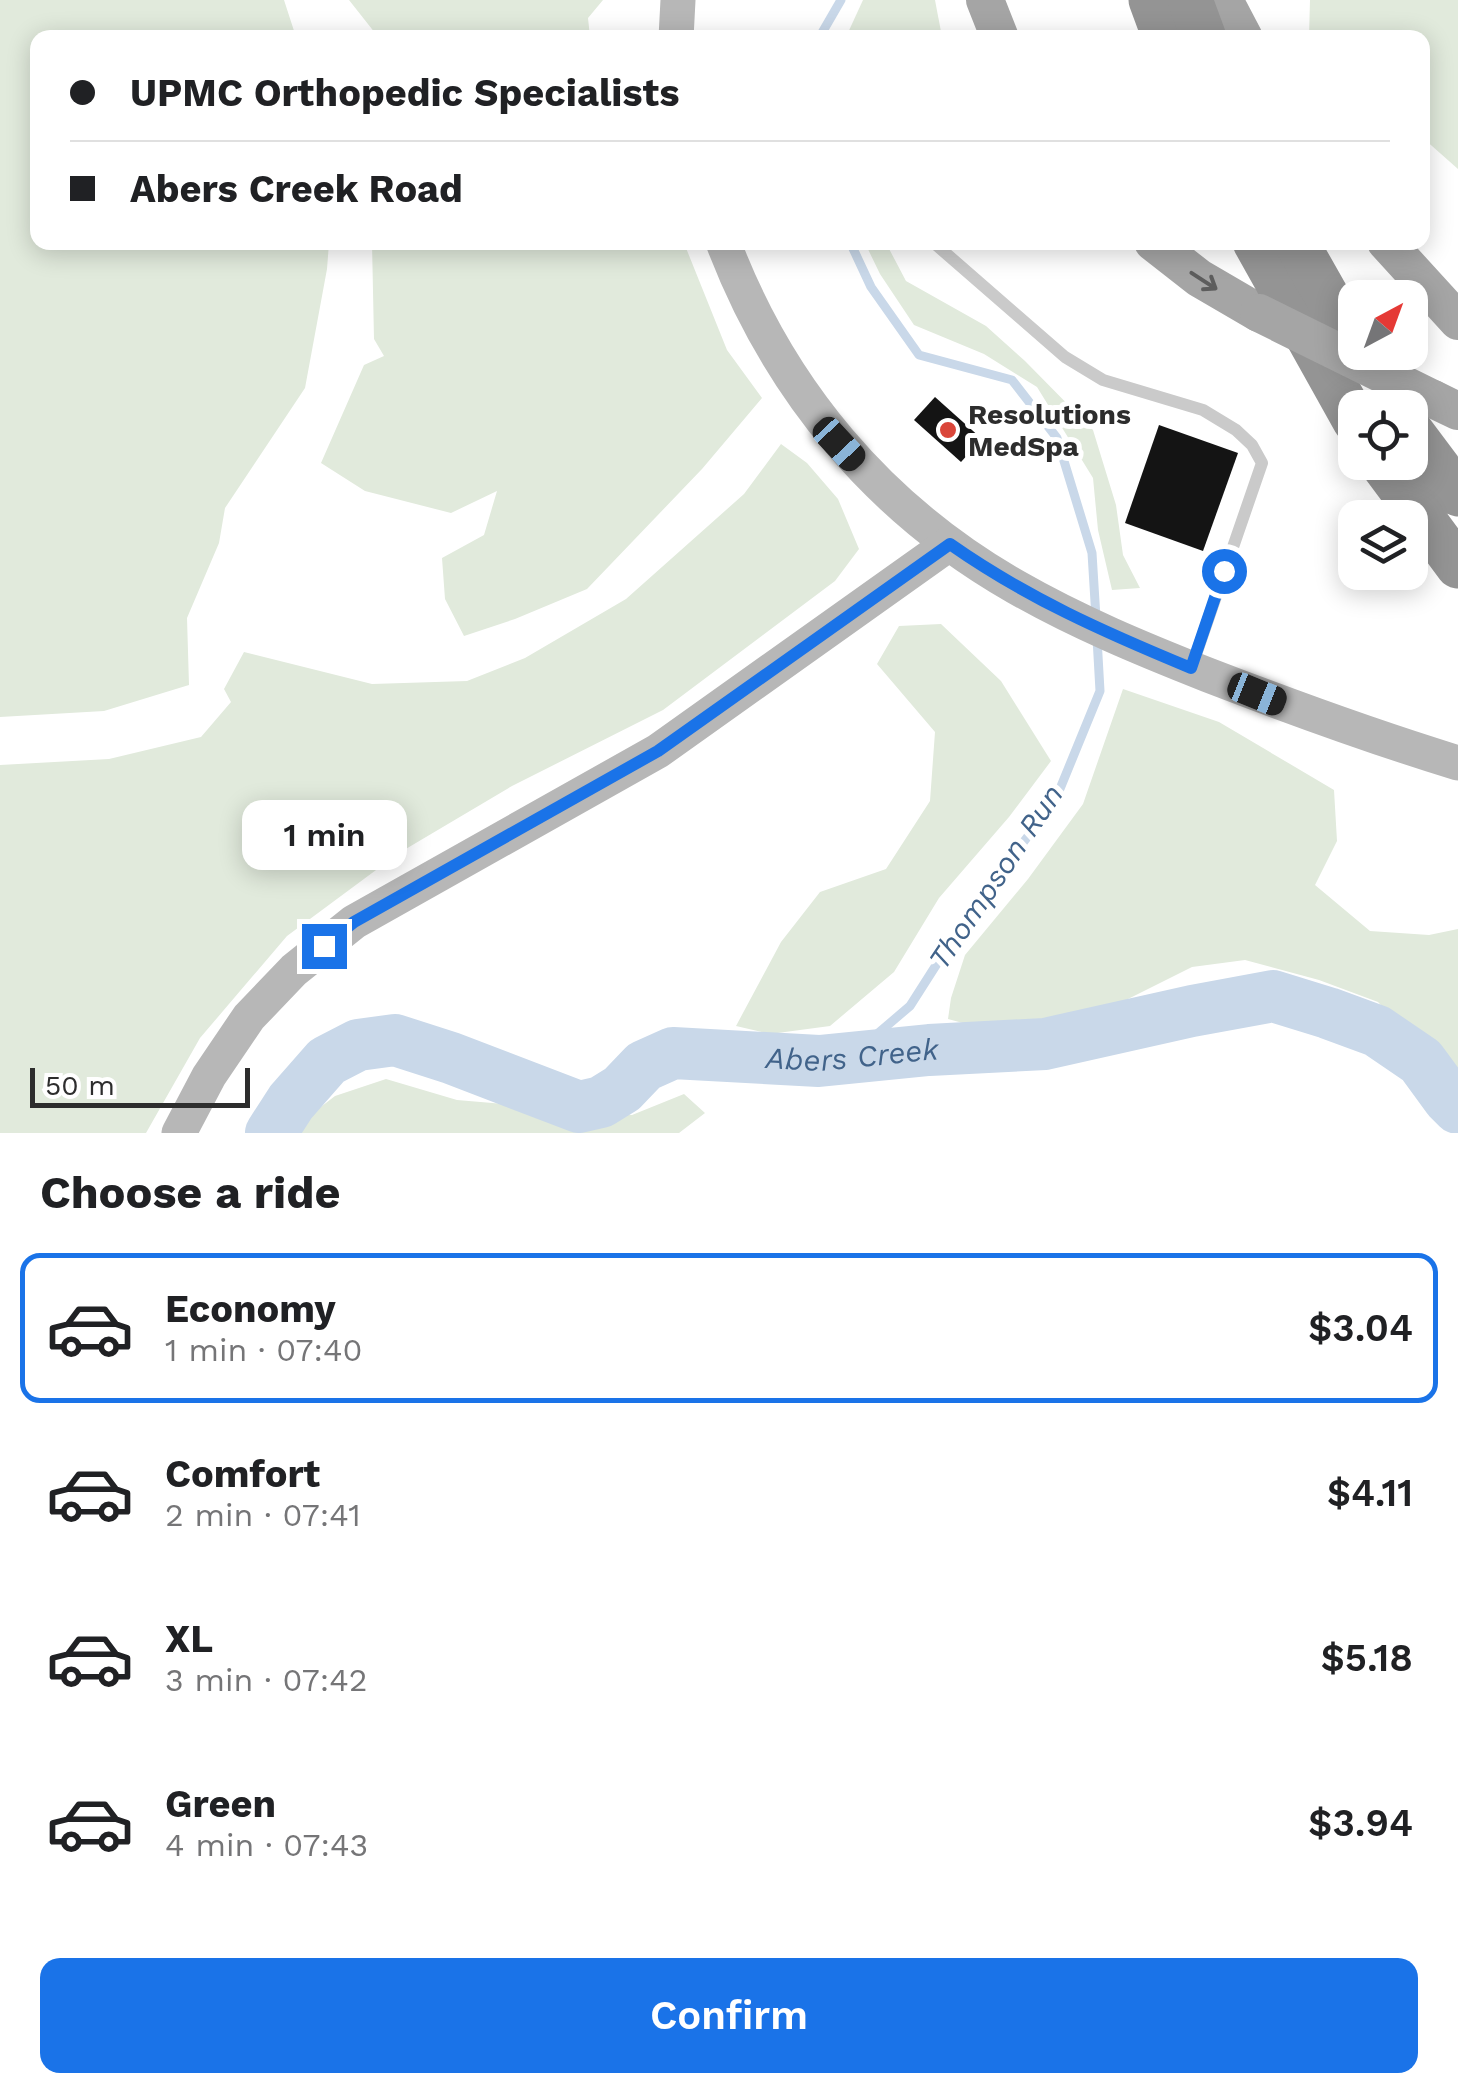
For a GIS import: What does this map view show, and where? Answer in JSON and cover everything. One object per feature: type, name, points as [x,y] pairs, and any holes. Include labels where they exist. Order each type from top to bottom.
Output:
[{"type":"highway","points":[[1151,0],[1161,30]]},
{"type":"highway","points":[[1190,0],[1201,30]]},
{"type":"highway","points":[[1259,250],[1338,391]]},
{"type":"highway","points":[[1301,250],[1338,316]]},
{"type":"highway","points":[[1378,370],[1400,390]]},
{"type":"highway","points":[[1428,422],[1458,494]]},
{"type":"highway","points":[[1395,480],[1458,566]]},
{"type":"main road","points":[[676,30],[678,0]]},
{"type":"main road","points":[[986,0],[997,30]]},
{"type":"main road","points":[[1224,0],[1240,30]]},
{"type":"main road","points":[[726,250],[763,329],[813,410],[865,471],[950,544],[1014,586],[1116,637],[1359,732],[1458,763]]},
{"type":"main road","points":[[1163,250],[1198,278],[1388,390]]},
{"type":"main road","points":[[1393,250],[1458,321]]},
{"type":"main road","points":[[179,1133],[209,1076],[249,1017],[294,970],[354,922],[658,751],[950,544]]},
{"type":"lane","points":[[942,250],[1065,357],[1103,380],[1204,410],[1252,445],[1262,463],[1191,668]]},
{"type":"shaded area","points":[[0,0],[284,0],[294,30],[30,30],[30,250],[328,250],[305,388],[225,508],[219,543],[187,618],[189,685],[104,711],[0,717]]},
{"type":"shaded area","points":[[349,0],[603,0],[588,18],[589,30],[373,30]]},
{"type":"shaded area","points":[[863,0],[935,0],[941,30],[849,30]]},
{"type":"shaded area","points":[[1310,0],[1458,0],[1458,169],[1430,144],[1430,30],[1309,30]]},
{"type":"shaded area","points":[[372,250],[687,250],[727,350],[762,398],[702,469],[587,589],[464,636],[445,599],[442,558],[484,535],[497,491],[451,513],[365,491],[321,463],[364,365],[384,356],[374,339]]},
{"type":"shaded area","points":[[868,250],[890,250],[906,281],[986,326],[1093,430],[1116,505],[1123,555],[1140,588],[1112,590],[1098,530],[1093,478],[1037,387],[984,354],[914,325]]},
{"type":"shaded area","points":[[781,444],[807,463],[838,499],[859,549],[835,581],[663,710],[512,786],[399,853],[287,936],[200,1038],[146,1133],[0,1133],[0,765],[109,759],[201,737],[231,702],[224,689],[244,652],[372,684],[467,681],[525,658],[626,599],[744,494]]},
{"type":"shaded area","points":[[941,624],[1001,681],[1051,761],[939,898],[894,972],[830,1026],[770,1034],[736,1026],[781,942],[820,892],[886,869],[930,801],[935,732],[877,664],[899,626]]},
{"type":"shaded area","points":[[1123,689],[1219,722],[1334,790],[1337,841],[1315,885],[1370,931],[1429,935],[1458,929],[1458,1084],[1378,1002],[1319,980],[1245,960],[1192,967],[1098,1014],[1035,1027],[1000,1033],[948,1019],[965,955],[1083,804]]},
{"type":"shaded area","points":[[386,1079],[457,1100],[632,1115],[684,1094],[705,1113],[679,1133],[287,1133],[335,1096]]},
{"type":"building","name":"Resolutions MedSpa","points":[[935,397],[982,439],[961,462],[914,420]]},
{"type":"building","points":[[1159,425],[1238,453],[1203,551],[1125,523]]},
{"type":"waterway","name":"Thompson Run","points":[[824,30],[841,0]]},
{"type":"waterway","name":"Thompson Run","points":[[854,250],[871,287],[919,355],[1012,380],[1057,438],[1092,553],[1096,618]]},
{"type":"waterway","name":"Thompson Run","points":[[849,1058],[910,1006],[970,912],[1055,801],[1100,691],[1097,638]]},
{"type":"waterway","name":"Thompson Run","points":[[271,1133],[291,1102],[327,1061],[358,1045],[395,1040],[579,1107],[601,1102],[622,1089],[644,1066],[673,1053],[819,1061],[1045,1044],[1273,996],[1377,1031],[1421,1061],[1458,1108]]},
{"type":"place","name":"Resolutions MedSpa","points":[[948,430]]},
{"type":"route","points":[[324,946],[354,922],[658,751],[950,544],[1014,586],[1083,622],[1191,668],[1224,571]]},
{"type":"water label","name":"Abers Creek","points":[[852,1054]]}]
